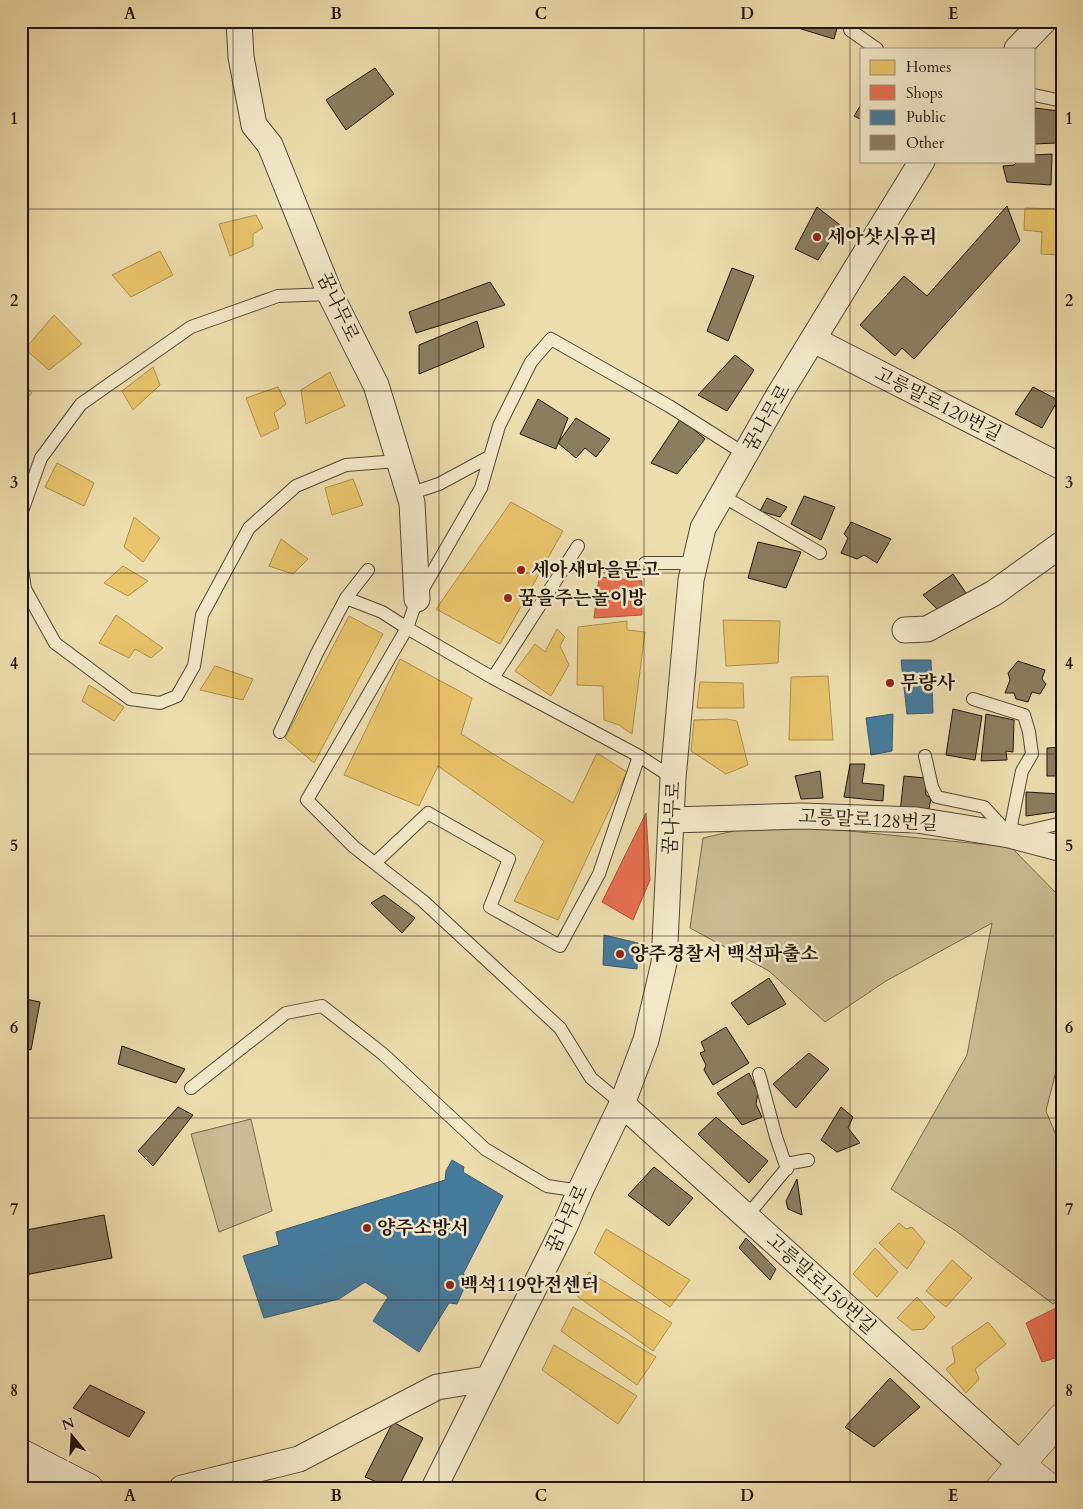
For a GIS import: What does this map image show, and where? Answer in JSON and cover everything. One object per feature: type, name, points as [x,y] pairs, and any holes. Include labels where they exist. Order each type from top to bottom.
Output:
[{"type":"street","name":"꿈나무로","points":[[239,21],[241,57],[254,125],[270,145],[330,294],[376,385],[412,504],[417,599]]},
{"type":"street","points":[[1018,48],[1044,21]]},
{"type":"street","name":"꿈나무로","points":[[434,1488],[565,1226],[622,1104],[646,1040],[664,963],[673,778],[691,580],[703,528],[780,393],[921,162]]},
{"type":"street","name":"고릉말로120번길","points":[[814,340],[1062,467]]},
{"type":"street","points":[[904,630],[927,629],[994,593],[1062,544]]},
{"type":"street","name":"고릉말로128번길","points":[[672,820],[802,816],[917,820],[1009,835],[1062,849]]},
{"type":"street","name":"고릉말로150번길","points":[[622,1104],[1020,1464]]},
{"type":"street","points":[[182,1488],[299,1458],[437,1387],[487,1379]]},
{"type":"street","points":[[1000,1488],[1062,1417]]},
{"type":"street","points":[[21,1453],[89,1488]]},
{"type":"street","points":[[1020,1464],[1050,1488]]},
{"type":"street","points":[[21,1476],[42,1488]]},
{"type":"lane","points":[[850,30],[876,48]]},
{"type":"lane","points":[[1036,95],[1062,101]]},
{"type":"lane","points":[[21,514],[41,458],[81,404],[191,327],[278,296],[330,294]]},
{"type":"lane","points":[[622,1104],[591,1078],[560,1028],[423,901],[354,847],[307,800],[406,628],[417,599],[481,488],[499,426],[531,362],[551,338],[670,406],[745,454]]},
{"type":"lane","points":[[409,494],[439,484],[489,457]]},
{"type":"lane","points":[[21,562],[25,589],[55,643],[130,699],[160,704],[177,696],[194,666],[202,615],[249,528],[296,486],[346,466],[398,461]]},
{"type":"lane","points":[[722,495],[820,553]]},
{"type":"lane","points":[[493,678],[578,546]]},
{"type":"lane","points":[[645,563],[695,563]]},
{"type":"lane","points":[[280,732],[317,653],[346,598],[368,570]]},
{"type":"lane","points":[[346,598],[382,612],[493,678],[639,756],[673,778]]},
{"type":"lane","points":[[973,699],[1024,715],[1030,732],[1032,754],[1022,771],[1009,835]]},
{"type":"lane","points":[[375,863],[428,813],[509,859],[490,907],[560,946],[599,874],[639,756]]},
{"type":"lane","points":[[925,756],[932,786],[938,797],[984,807],[1009,835]]},
{"type":"lane","points":[[1009,835],[1062,823]]},
{"type":"lane","points":[[191,1088],[286,1013],[322,1006],[383,1054],[484,1149],[547,1186],[580,1191]]},
{"type":"lane","points":[[759,1074],[776,1137],[787,1168]]},
{"type":"lane","points":[[747,1216],[791,1164],[808,1160]]},
{"type":"shaded area","points":[[768,823],[1011,847],[1062,899],[1062,1047],[1046,1111],[1062,1150],[1062,1298],[1053,1304],[956,1231],[891,1189],[967,1055],[992,923],[886,981],[825,1022],[769,971],[690,928],[703,838]]},
{"type":"shaded area","points":[[251,1119],[272,1211],[219,1232],[191,1134]]},
{"type":"building: Homes","points":[[1025,208],[1062,209],[1062,255],[1041,254],[1042,232],[1024,230]]},
{"type":"building: Homes","points":[[256,215],[263,228],[253,234],[253,246],[230,256],[219,224]]},
{"type":"building: Homes","points":[[160,251],[173,275],[131,297],[112,275]]},
{"type":"building: Homes","points":[[54,315],[82,344],[49,370],[25,349]]},
{"type":"building: Homes","points":[[153,367],[160,385],[133,410],[122,391]]},
{"type":"building: Homes","points":[[330,372],[345,406],[306,424],[301,390]]},
{"type":"building: Homes","points":[[21,381],[32,393],[21,405]]},
{"type":"building: Homes","points":[[278,387],[286,404],[274,413],[279,428],[261,437],[246,398]]},
{"type":"building: Homes","points":[[57,463],[94,483],[84,506],[45,487]]},
{"type":"building: Homes","points":[[353,479],[363,505],[332,515],[325,488]]},
{"type":"building: Homes","points":[[511,502],[563,531],[500,644],[436,609]]},
{"type":"building: Homes","points":[[134,517],[160,538],[143,562],[124,547]]},
{"type":"building: Homes","points":[[281,539],[308,559],[293,574],[269,566]]},
{"type":"building: Homes","points":[[123,566],[148,581],[128,596],[104,583]]},
{"type":"building: Homes","points":[[116,615],[163,648],[151,658],[135,649],[129,658],[99,643]]},
{"type":"building: Homes","points":[[349,616],[383,634],[314,763],[285,738]]},
{"type":"building: Homes","points":[[723,620],[780,621],[778,663],[726,666]]},
{"type":"building: Homes","points":[[627,621],[627,630],[645,632],[632,734],[619,725],[604,720],[603,686],[577,685],[578,627]]},
{"type":"building: Homes","points":[[557,629],[565,637],[560,646],[569,665],[551,696],[515,671],[535,644],[545,652]]},
{"type":"building: Homes","points":[[400,659],[472,698],[461,734],[573,803],[597,753],[627,772],[558,920],[514,901],[544,841],[438,766],[419,806],[344,775]]},
{"type":"building: Homes","points":[[215,666],[253,679],[243,700],[200,690]]},
{"type":"building: Homes","points":[[828,676],[833,740],[789,740],[791,677]]},
{"type":"building: Homes","points":[[700,682],[743,683],[744,708],[697,708]]},
{"type":"building: Homes","points":[[89,685],[124,707],[114,721],[82,701]]},
{"type":"building: Homes","points":[[727,719],[737,721],[748,765],[726,774],[691,751],[694,720]]},
{"type":"building: Homes","points":[[899,1223],[906,1229],[912,1227],[925,1242],[907,1269],[879,1243]]},
{"type":"building: Homes","points":[[606,1229],[690,1280],[670,1307],[594,1253]]},
{"type":"building: Homes","points":[[875,1248],[898,1272],[877,1297],[853,1274]]},
{"type":"building: Homes","points":[[952,1260],[972,1278],[946,1307],[926,1291]]},
{"type":"building: Homes","points":[[589,1272],[672,1323],[653,1351],[577,1296]]},
{"type":"building: Homes","points":[[917,1297],[935,1317],[924,1329],[912,1330],[897,1318]]},
{"type":"building: Homes","points":[[573,1307],[656,1357],[637,1385],[561,1331]]},
{"type":"building: Homes","points":[[988,1322],[1006,1344],[975,1369],[979,1379],[966,1393],[946,1369],[955,1362],[952,1347]]},
{"type":"building: Homes","points":[[554,1345],[637,1396],[618,1424],[542,1370]]},
{"type":"building: Shops","points":[[599,577],[642,581],[642,615],[594,618]]},
{"type":"building: Shops","points":[[646,813],[650,880],[633,920],[602,902]]},
{"type":"building: Shops","points":[[1058,1307],[1062,1316],[1062,1356],[1042,1362],[1026,1323]]},
{"type":"building: Public","points":[[901,660],[931,660],[933,713],[907,714]]},
{"type":"building: Public","points":[[893,714],[892,751],[871,755],[866,718]]},
{"type":"building: Public","name":"양주경찰서 백석파출소","points":[[604,935],[638,943],[637,969],[603,965]]},
{"type":"building: Public","points":[[452,1160],[464,1167],[463,1172],[503,1196],[463,1274],[469,1277],[457,1304],[449,1303],[419,1352],[373,1321],[388,1297],[365,1282],[339,1299],[264,1318],[243,1256],[279,1245],[276,1232],[445,1180],[446,1171]]},
{"type":"building: Other","points":[[800,21],[839,21],[834,39],[798,28]]},
{"type":"building: Other","points":[[375,68],[394,94],[346,130],[326,100]]},
{"type":"building: Other","points":[[860,106],[860,119],[854,116]]},
{"type":"building: Other","points":[[1036,108],[1059,111],[1056,143],[1036,144]]},
{"type":"building: Other","points":[[1052,154],[1051,185],[1007,182],[1003,166],[1014,165],[1017,162],[1036,162],[1036,155]]},
{"type":"building: Other","points":[[1007,206],[1020,241],[914,359],[902,348],[895,356],[860,325],[904,276],[927,296]]},
{"type":"building: Other","name":"세아샷시유리","points":[[817,207],[840,225],[818,260],[795,249]]},
{"type":"building: Other","points":[[732,268],[754,276],[728,341],[707,331]]},
{"type":"building: Other","points":[[490,282],[505,305],[416,333],[409,312]]},
{"type":"building: Other","points":[[477,321],[484,347],[419,374],[419,345]]},
{"type":"building: Other","points":[[735,355],[754,370],[727,411],[698,395]]},
{"type":"building: Other","points":[[1033,387],[1058,400],[1042,428],[1015,414]]},
{"type":"building: Other","points":[[538,399],[568,418],[556,449],[520,434]]},
{"type":"building: Other","points":[[576,418],[610,439],[596,457],[585,448],[576,458],[558,443]]},
{"type":"building: Other","points":[[681,418],[705,439],[677,474],[651,463]]},
{"type":"building: Other","points":[[804,496],[835,507],[821,540],[791,524]]},
{"type":"building: Other","points":[[767,498],[787,507],[780,517],[760,511]]},
{"type":"building: Other","points":[[851,522],[891,539],[877,563],[864,555],[857,559],[841,553],[848,538],[844,534]]},
{"type":"building: Other","points":[[758,542],[801,552],[786,588],[748,578]]},
{"type":"building: Other","points":[[953,574],[966,593],[939,611],[923,595]]},
{"type":"building: Other","points":[[1018,661],[1045,670],[1042,679],[1046,684],[1040,694],[1032,692],[1028,702],[1016,699],[1014,693],[1005,693],[1010,680],[1008,673]]},
{"type":"building: Other","points":[[953,709],[982,716],[975,760],[946,755]]},
{"type":"building: Other","points":[[986,714],[1014,720],[1013,752],[1006,751],[1007,760],[981,761]]},
{"type":"building: Other","points":[[1062,747],[1062,776],[1047,776],[1047,748]]},
{"type":"building: Other","points":[[850,764],[865,764],[862,783],[884,785],[883,801],[844,797]]},
{"type":"building: Other","points":[[820,771],[823,798],[801,799],[795,776]]},
{"type":"building: Other","points":[[904,776],[925,778],[926,795],[931,798],[928,815],[900,812]]},
{"type":"building: Other","points":[[1026,792],[1062,794],[1062,811],[1026,816]]},
{"type":"building: Other","points":[[384,895],[415,918],[402,933],[371,903]]},
{"type":"building: Other","points":[[769,978],[786,1004],[748,1025],[731,1003]]},
{"type":"building: Other","points":[[21,998],[40,1002],[31,1050],[21,1047]]},
{"type":"building: Other","points":[[726,1027],[749,1063],[713,1085],[704,1070],[706,1065],[700,1053],[705,1051],[701,1042]]},
{"type":"building: Other","points":[[122,1046],[185,1069],[176,1083],[118,1064]]},
{"type":"building: Other","points":[[809,1053],[829,1069],[796,1108],[773,1084]]},
{"type":"building: Other","points":[[749,1073],[758,1093],[756,1104],[762,1117],[742,1125],[717,1093]]},
{"type":"building: Other","points":[[178,1107],[193,1115],[153,1166],[138,1151]]},
{"type":"building: Other","points":[[841,1107],[853,1117],[848,1128],[860,1143],[837,1152],[821,1140]]},
{"type":"building: Other","points":[[716,1117],[768,1161],[749,1183],[698,1134]]},
{"type":"building: Other","points":[[654,1167],[693,1198],[669,1226],[628,1195]]},
{"type":"building: Other","points":[[797,1179],[802,1215],[788,1209],[786,1201]]},
{"type":"building: Other","points":[[104,1215],[112,1258],[25,1275],[21,1259],[21,1231]]},
{"type":"building: Other","points":[[746,1238],[776,1269],[770,1280],[739,1248]]},
{"type":"building: Other","points":[[890,1378],[920,1407],[874,1447],[845,1427]]},
{"type":"building: Other","points":[[90,1385],[145,1412],[129,1437],[73,1408]]},
{"type":"building: Other","points":[[393,1422],[423,1438],[398,1488],[391,1488],[365,1477]]},
{"type":"place","name":"세아샷시유리","points":[[817,237]]},
{"type":"place","name":"세아새마을문고","points":[[521,570]]},
{"type":"place","name":"꿈을주는놀이방","points":[[508,598]]},
{"type":"place","name":"무량사","points":[[890,683]]},
{"type":"place","name":"양주경찰서 백석파출소","points":[[620,954]]},
{"type":"place","name":"양주소방서","points":[[367,1228]]},
{"type":"place","name":"백석119안전센터","points":[[450,1285]]}]
